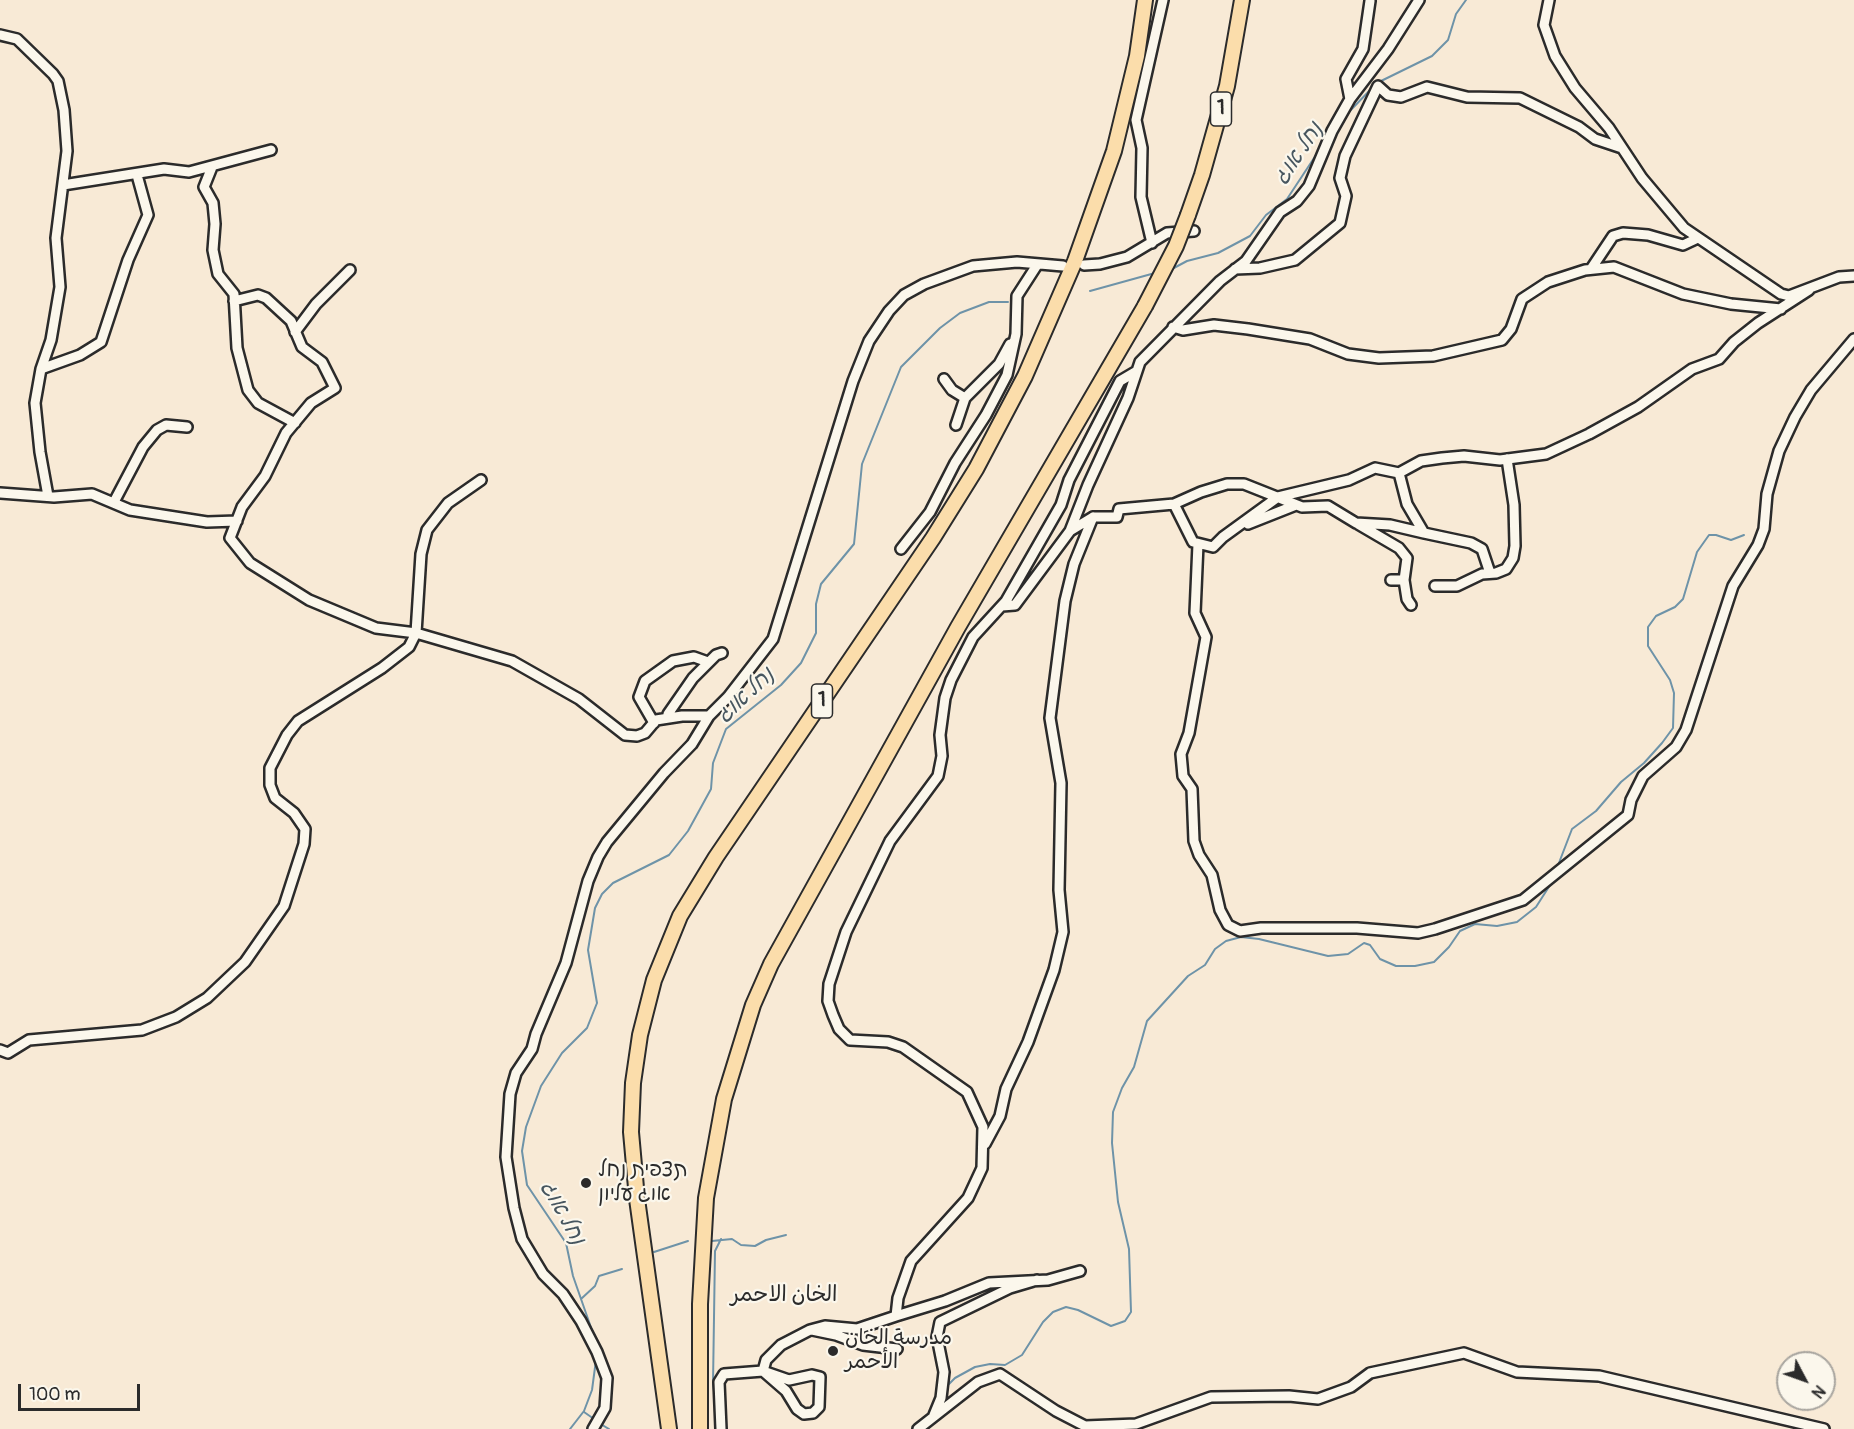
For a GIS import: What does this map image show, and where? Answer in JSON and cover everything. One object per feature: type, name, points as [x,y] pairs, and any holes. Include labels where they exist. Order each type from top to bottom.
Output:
[{"type":"highway","name":"1","points":[[669,1429],[637,1199],[631,1132],[636,1058],[654,980],[680,916],[710,866],[939,528],[976,470],[1026,376],[1075,261],[1114,151],[1134,67],[1146,0]]},
{"type":"highway","name":"1","points":[[700,1429],[700,1313],[706,1198],[724,1099],[753,1005],[771,964],[958,627],[1145,306],[1176,246],[1202,175],[1227,86],[1242,0]]},
{"type":"street","points":[[1152,243],[1141,197],[1142,148],[1136,120],[1163,0]]},
{"type":"street","points":[[1002,606],[1015,605],[1071,531],[1088,485],[1128,398],[1140,362],[1173,327],[1246,261],[1280,212],[1297,201],[1308,186],[1332,130],[1350,99],[1388,49],[1419,0]]},
{"type":"street","points":[[1550,0],[1544,25],[1555,56],[1665,207],[1684,228],[1781,294],[1789,297],[1839,277],[1854,276]]},
{"type":"street","points":[[1350,99],[1346,80],[1363,49],[1370,1]]},
{"type":"street","points":[[0,35],[17,39],[58,81],[67,151],[56,238],[60,287],[51,340],[41,369],[35,403],[48,496]]},
{"type":"street","points":[[1235,269],[1260,268],[1295,260],[1340,223],[1346,196],[1340,178],[1345,156],[1378,86],[1388,94],[1401,97],[1427,87],[1467,97],[1520,98],[1579,127],[1595,139],[1622,148]]},
{"type":"street","points":[[63,185],[164,169],[189,172],[271,150]]},
{"type":"street","points":[[212,167],[204,187],[213,203],[215,224],[213,250],[218,274],[234,294],[237,348],[248,390],[258,403],[295,423]]},
{"type":"street","points":[[41,369],[80,355],[101,342],[128,260],[148,215],[137,175]]},
{"type":"street","points":[[1084,265],[1100,264],[1127,257],[1167,233],[1194,231]]},
{"type":"street","points":[[1591,269],[1613,236],[1623,233],[1648,235],[1683,245],[1698,238]]},
{"type":"street","points":[[593,1429],[605,1408],[607,1378],[581,1321],[563,1294],[543,1274],[522,1239],[514,1208],[506,1157],[510,1094],[516,1073],[532,1049],[566,963],[588,881],[607,842],[664,773],[692,744],[709,716],[728,697],[773,639],[853,381],[869,341],[889,311],[904,295],[924,284],[972,266],[1017,262],[1063,266]]},
{"type":"street","points":[[901,549],[930,512],[955,463],[986,415],[1007,375],[1016,334],[1017,296],[1038,265]]},
{"type":"street","points":[[1173,327],[1183,330],[1214,326],[1248,329],[1310,339],[1348,354],[1379,358],[1433,356],[1502,340],[1511,329],[1522,299],[1548,282],[1591,269],[1614,267],[1683,294],[1731,304],[1781,309]]},
{"type":"street","points":[[296,332],[316,304],[350,270]]},
{"type":"street","points":[[1174,504],[1193,542],[1213,547],[1278,497],[1349,480],[1375,468],[1399,473],[1421,461],[1442,458],[1464,456],[1507,459],[1546,454],[1638,407],[1692,369],[1719,359],[1734,342],[1809,290]]},
{"type":"street","points":[[234,301],[258,296],[266,298],[291,321],[302,347],[322,362],[335,388],[311,402],[286,434],[266,476],[242,507],[230,538],[250,563],[309,600],[375,628],[416,633],[512,661],[579,699],[625,735],[637,736],[654,723],[668,718],[709,716]]},
{"type":"street","points":[[956,425],[965,398],[999,364],[1016,334]]},
{"type":"street","points":[[1198,544],[1195,613],[1206,637],[1189,733],[1181,754],[1183,776],[1192,789],[1194,841],[1199,855],[1212,875],[1220,910],[1228,925],[1240,931],[1261,928],[1357,928],[1418,933],[1435,928],[1523,900],[1628,815],[1631,800],[1643,776],[1676,747],[1686,730],[1733,586],[1758,545],[1764,529],[1767,494],[1779,451],[1795,417],[1811,390],[1854,339]]},
{"type":"street","points":[[896,1317],[898,1298],[911,1261],[968,1198],[982,1168],[984,1146],[980,1117],[967,1092],[903,1047],[888,1042],[850,1040],[839,1029],[828,1001],[832,973],[846,932],[891,841],[938,776],[942,756],[940,735],[945,698],[951,680],[973,637],[1002,606],[1061,505],[1069,480],[1120,381],[1137,371]]},
{"type":"street","points":[[945,379],[952,390],[965,398]]},
{"type":"street","points":[[114,502],[143,447],[157,430],[166,425],[187,427]]},
{"type":"street","points":[[1434,586],[1457,586],[1506,569],[1515,546],[1511,477],[1507,459]]},
{"type":"street","points":[[1399,473],[1407,504],[1424,533]]},
{"type":"street","points":[[0,1050],[8,1053],[29,1040],[142,1030],[176,1017],[207,998],[245,962],[284,906],[304,844],[305,829],[294,813],[275,798],[270,785],[270,768],[287,735],[298,722],[399,657],[409,647],[416,633],[421,554],[427,531],[448,503],[481,480]]},
{"type":"street","points":[[1071,531],[1093,517],[1117,516],[1119,509],[1174,504],[1227,484],[1245,484],[1296,505],[1328,506],[1399,548],[1407,558],[1404,580],[1407,599],[1411,605]]},
{"type":"street","points":[[0,493],[48,496],[92,494],[130,510],[217,523],[224,520],[237,521]]},
{"type":"street","points":[[1238,527],[1296,505]]},
{"type":"street","points":[[984,1146],[1000,1116],[1006,1089],[1054,970],[1064,932],[1059,891],[1061,783],[1050,718],[1065,601],[1074,564],[1093,517]]},
{"type":"street","points":[[1356,523],[1390,525],[1471,543],[1482,549],[1490,573]]},
{"type":"street","points":[[1391,580],[1404,580]]},
{"type":"street","points":[[668,718],[668,714],[693,678],[708,662],[722,653]]},
{"type":"street","points":[[654,723],[639,698],[645,681],[673,661],[693,657],[708,662]]},
{"type":"street","points":[[763,1371],[766,1360],[781,1345],[810,1330],[825,1326],[857,1329],[916,1308],[945,1301],[989,1283],[1048,1280],[1080,1271]]},
{"type":"street","points":[[934,1415],[941,1398],[944,1372],[937,1337],[940,1322],[1010,1288],[1038,1280]]},
{"type":"street","points":[[810,1330],[836,1335],[863,1345],[897,1349]]},
{"type":"street","points":[[918,1429],[978,1382],[1000,1374],[1056,1411],[1085,1426],[1136,1424],[1211,1397],[1289,1396],[1318,1399],[1351,1387],[1370,1373],[1464,1353],[1518,1372],[1599,1376],[1824,1429]]},
{"type":"street","points":[[721,1429],[719,1382],[724,1374],[763,1371],[789,1380],[812,1375],[820,1377],[819,1407],[813,1413],[804,1414],[797,1409],[786,1390],[763,1371]]},
{"type":"waterway","name":"נחל אוג","points":[[1379,82],[1432,56],[1448,40],[1456,14],[1466,0]]},
{"type":"waterway","name":"נחל אוג","points":[[1345,116],[1375,85]]},
{"type":"waterway","name":"נחל אוג","points":[[1172,269],[1187,261],[1218,253],[1250,236],[1266,215],[1287,199],[1320,149]]},
{"type":"waterway","name":"נחל אוג","points":[[1090,291],[1155,273]]},
{"type":"waterway","name":"נחל אוג","points":[[595,1339],[573,1276],[566,1243],[527,1185],[522,1151],[526,1127],[541,1086],[562,1053],[587,1028],[597,1003],[588,950],[595,908],[602,894],[613,883],[669,855],[688,831],[711,789],[713,763],[726,729],[781,685],[801,663],[816,633],[816,604],[821,584],[854,544],[862,464],[901,367],[940,328],[960,313],[989,302],[1008,302]]},
{"type":"waterway","points":[[1557,868],[1572,829],[1596,811],[1621,782],[1644,763],[1673,728],[1674,693],[1670,680],[1648,646],[1648,627],[1656,616],[1675,607],[1683,599],[1697,552],[1709,535],[1731,540],[1744,535]]},
{"type":"waterway","points":[[945,1388],[955,1378],[975,1367],[990,1364],[1005,1365],[1022,1355],[1043,1322],[1053,1312],[1066,1307],[1078,1310],[1111,1326],[1125,1321],[1131,1312],[1129,1249],[1118,1202],[1112,1143],[1113,1112],[1122,1088],[1134,1067],[1147,1021],[1188,976],[1205,965],[1215,949],[1226,941],[1241,937],[1259,939],[1328,956],[1348,954],[1364,943],[1370,945],[1380,959],[1396,966],[1415,966],[1434,962],[1449,947],[1460,931],[1475,924],[1497,926],[1517,922],[1536,907],[1552,882]]},
{"type":"waterway","points":[[712,1241],[732,1239],[741,1245],[755,1246],[766,1240],[786,1235]]},
{"type":"waterway","points":[[715,1397],[713,1384],[715,1251],[721,1239]]},
{"type":"waterway","points":[[654,1252],[688,1241]]},
{"type":"waterway","points":[[581,1299],[595,1286],[599,1276],[622,1269]]},
{"type":"waterway","name":"נחל אוג","points":[[570,1429],[584,1411],[592,1390],[596,1360]]},
{"type":"waterway","points":[[584,1412],[594,1419]]},
{"type":"waterway","points":[[599,1423],[609,1429]]},
{"type":"place","name":"תצפית נחל אוג עליון","points":[[586,1183]]},
{"type":"place","name":"مدرسة الخان الأحمر","points":[[833,1351]]},
{"type":"district","name":"الخان الاحمر","points":[[784,1295]]}]
